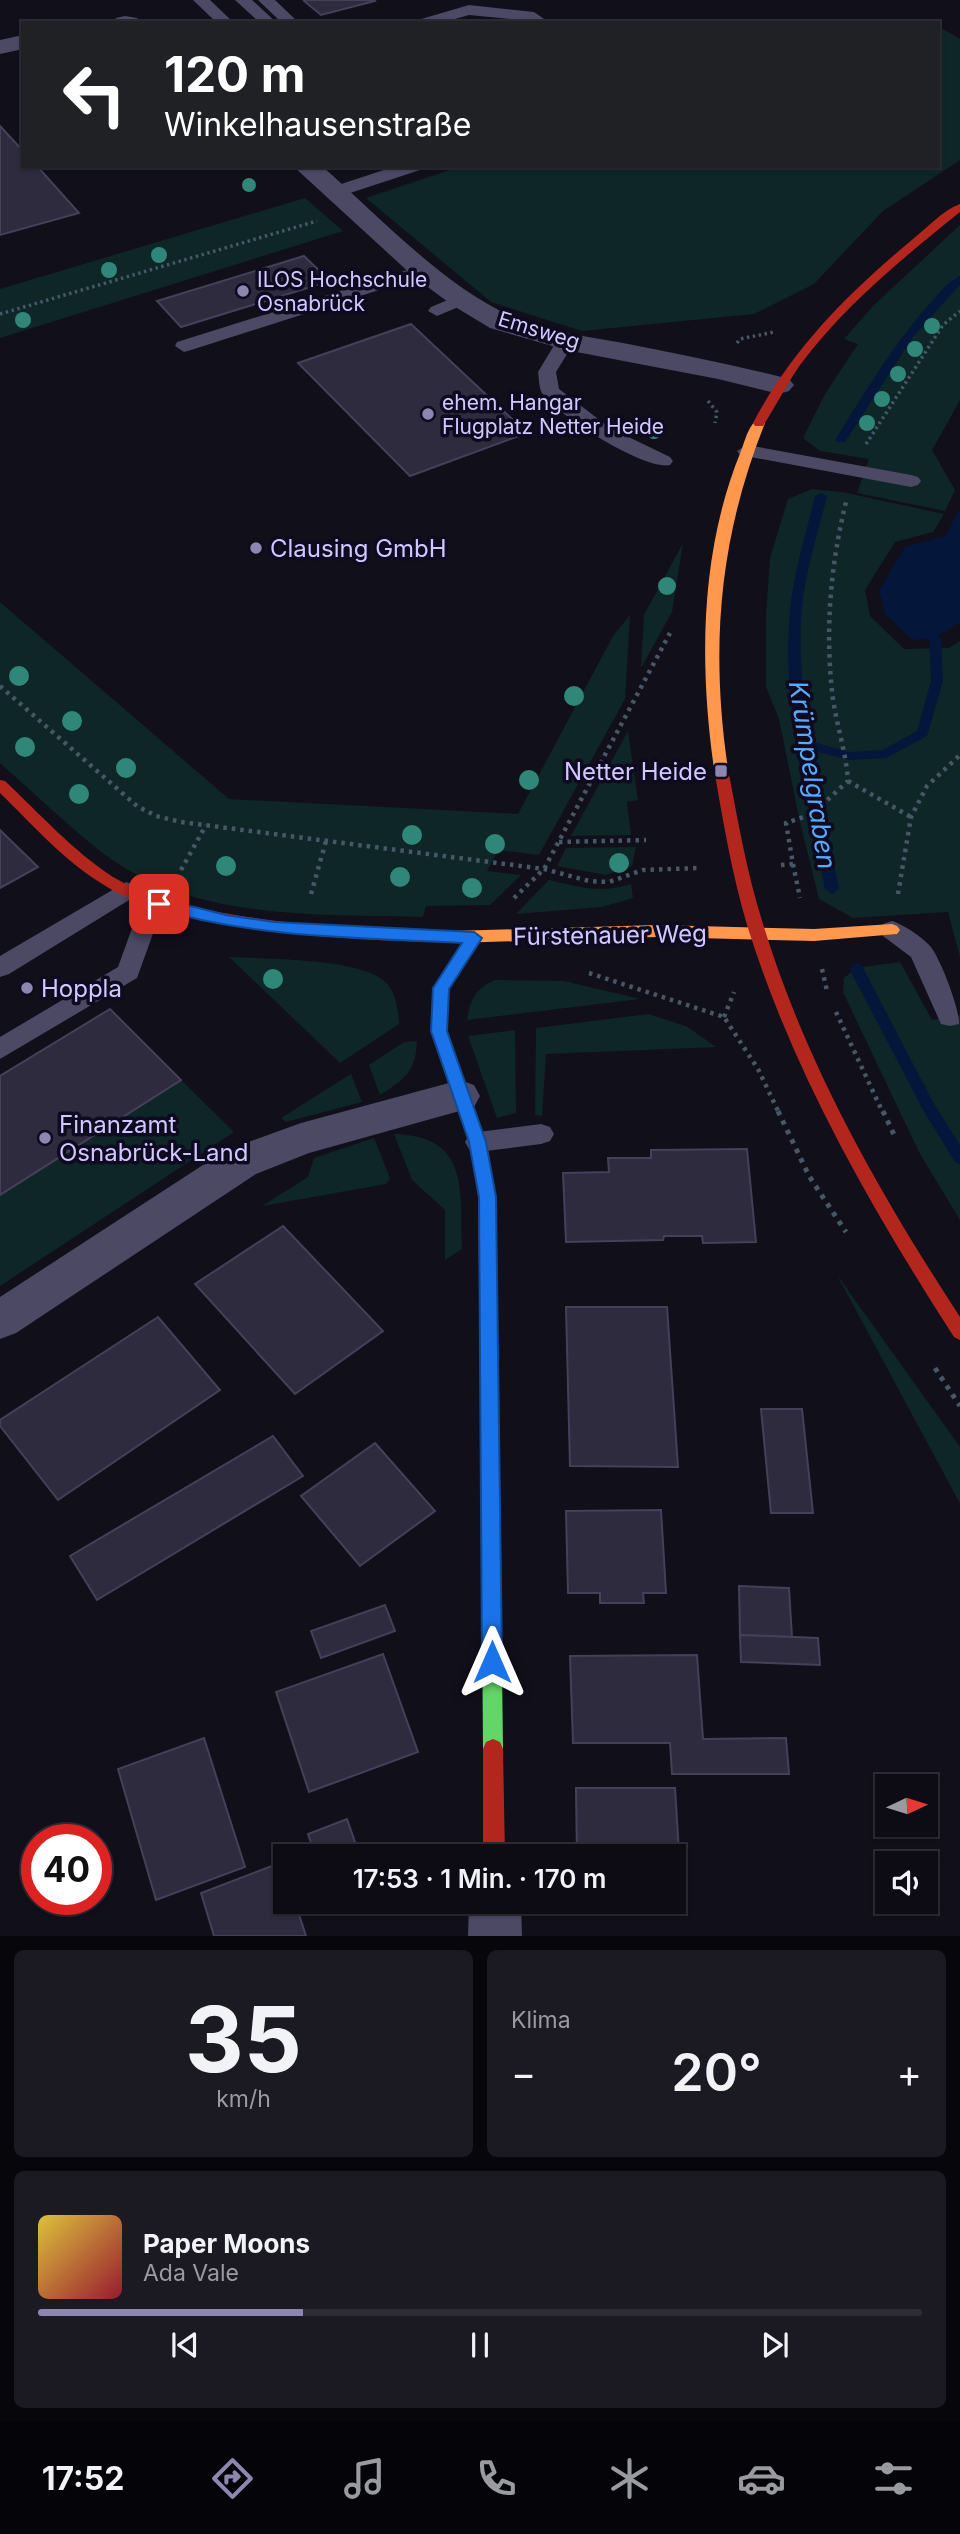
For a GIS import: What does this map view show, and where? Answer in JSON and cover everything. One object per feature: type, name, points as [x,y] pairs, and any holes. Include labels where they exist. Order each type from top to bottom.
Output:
[{"type":"street","points":[[0,47],[21,42]]},
{"type":"street","name":"Emsweg","points":[[308,168],[423,270],[450,305],[566,341],[718,370],[779,385]]},
{"type":"street","points":[[960,207],[931,230],[812,343],[779,385],[747,451],[731,493],[720,552],[710,679],[721,771],[740,866],[758,934],[784,1006],[863,1173],[960,1332]]},
{"type":"street","name":"Fürstenauer Weg","points":[[0,785],[93,870],[126,891],[159,904],[274,928],[474,938],[657,931],[814,935],[892,930]]},
{"type":"street","points":[[474,938],[441,988],[439,1031],[478,1142],[487,1197],[494,1844]]},
{"type":"street","points":[[0,1320],[241,1162],[301,1139],[460,1096]]},
{"type":"street","points":[[495,1914],[495,1936]]},
{"type":"lane","points":[[201,0],[224,21]]},
{"type":"lane","points":[[243,0],[267,21]]},
{"type":"lane","points":[[266,0],[289,21]]},
{"type":"lane","points":[[430,21],[469,10],[534,17],[539,21]]},
{"type":"lane","points":[[345,201],[410,168]]},
{"type":"lane","points":[[184,346],[423,270]]},
{"type":"lane","points":[[566,341],[547,372],[550,391],[593,428],[624,447],[663,461]]},
{"type":"lane","points":[[747,451],[911,481]]},
{"type":"lane","points":[[0,968],[126,891]]},
{"type":"lane","points":[[0,1049],[128,972],[144,926],[159,904]]},
{"type":"lane","points":[[892,930],[921,952],[950,1017]]},
{"type":"lane","points":[[478,1142],[541,1134]]},
{"type":"path","points":[[0,314],[345,201]]},
{"type":"path","points":[[800,822],[834,797],[848,781],[832,692],[828,616],[838,530],[855,471],[865,445],[943,325],[960,311]]},
{"type":"path","points":[[714,425],[717,412],[704,396],[718,370],[740,339],[773,332]]},
{"type":"path","points":[[544,869],[674,625]]},
{"type":"path","points":[[0,686],[137,806],[156,816],[206,825],[544,869],[589,881],[609,882],[643,870],[740,866]]},
{"type":"path","points":[[892,930],[911,817],[927,786],[960,755]]},
{"type":"path","points":[[848,781],[911,817]]},
{"type":"path","points":[[159,904],[195,850],[206,825]]},
{"type":"path","points":[[559,842],[646,840]]},
{"type":"path","points":[[678,1001],[724,1017]]},
{"type":"path","points":[[835,1010],[900,1147]]},
{"type":"green space","points":[[940,27],[960,39],[960,160],[883,211],[814,284],[754,314],[582,331],[491,302],[366,198],[456,168],[940,168]]},
{"type":"green space","points":[[305,198],[343,231],[0,338],[0,289]]},
{"type":"green space","points":[[960,225],[960,400],[932,450],[955,490],[945,511],[857,493],[869,459],[820,451],[803,438],[825,394],[858,344],[844,339],[874,305]]},
{"type":"green space","points":[[812,489],[842,492],[944,514],[933,532],[895,542],[865,590],[870,616],[904,649],[949,648],[960,641],[960,957],[948,912],[853,918],[819,899],[779,719],[766,687],[766,616],[770,558],[788,499]]},
{"type":"green space","points":[[683,543],[672,612],[641,668],[644,615]]},
{"type":"green space","points":[[0,602],[229,799],[518,814],[613,636],[630,615],[625,699],[539,855],[498,850],[487,871],[521,875],[490,905],[426,906],[423,917],[258,910],[216,903],[177,892],[139,876],[104,854],[0,763]]},
{"type":"green space","points":[[628,731],[638,800],[627,802],[631,835],[571,836]]},
{"type":"green space","points":[[636,847],[632,866],[606,875],[557,866],[566,848]]},
{"type":"green space","points":[[549,880],[600,889],[631,884],[633,898],[602,907],[516,914]]},
{"type":"green space","points":[[229,957],[309,961],[352,967],[370,973],[383,980],[394,994],[399,1024],[340,1063]]},
{"type":"green space","points":[[900,962],[932,1020],[960,1015],[960,1220],[919,1152],[843,992],[844,978],[856,968]]},
{"type":"green space","points":[[495,980],[564,981],[640,999],[467,1020],[475,996]]},
{"type":"green space","points":[[648,1014],[686,1026],[716,1047],[546,1054],[542,1116],[535,1115],[536,1028]]},
{"type":"green space","points":[[515,1030],[516,1113],[497,1118],[468,1036]]},
{"type":"green space","points":[[417,1041],[414,1060],[407,1073],[380,1095],[369,1065],[404,1042]]},
{"type":"green space","points":[[351,1074],[362,1102],[286,1122],[281,1118]]},
{"type":"green space","points":[[181,1080],[234,1132],[0,1286],[0,1195]]},
{"type":"green space","points":[[394,1134],[419,1137],[436,1145],[448,1156],[456,1170],[460,1187],[462,1249],[445,1260],[445,1210],[412,1180]]},
{"type":"green space","points":[[374,1138],[390,1178],[386,1184],[262,1206],[308,1177],[314,1158]]},
{"type":"green space","points":[[837,1275],[960,1447],[960,1503],[957,1498]]},
{"type":"water","points":[[960,509],[960,622],[935,638],[912,640],[885,614],[879,591],[905,547],[945,536]]},
{"type":"building","points":[[304,1],[375,1],[321,15]]},
{"type":"building","points":[[0,126],[21,149],[21,168],[39,168],[79,213],[0,235]]},
{"type":"building","name":"ILOS Hochschule Osnabrück","points":[[304,256],[330,281],[181,327],[157,301]]},
{"type":"building","name":"ehem. Hangar Flugplatz Netter Heide","points":[[411,324],[527,433],[410,476],[298,363]]},
{"type":"building","points":[[0,830],[38,867],[0,888]]},
{"type":"building","name":"Finanzamt Osnabrück-Land","points":[[110,1009],[181,1080],[0,1195],[0,1076]]},
{"type":"building","points":[[747,1149],[756,1242],[703,1243],[702,1236],[664,1236],[663,1240],[566,1242],[563,1173],[609,1172],[608,1158],[651,1158],[651,1150]]},
{"type":"building","points":[[283,1226],[383,1331],[295,1394],[195,1284]]},
{"type":"building","points":[[566,1307],[667,1307],[678,1467],[570,1466]]},
{"type":"building","points":[[158,1317],[220,1390],[58,1500],[0,1426],[0,1420]]},
{"type":"building","points":[[761,1409],[802,1409],[813,1513],[771,1513]]},
{"type":"building","points":[[273,1436],[303,1476],[97,1600],[70,1556]]},
{"type":"building","points":[[375,1443],[435,1511],[360,1566],[301,1496]]},
{"type":"building","points":[[661,1510],[666,1593],[643,1593],[644,1603],[600,1603],[600,1593],[568,1593],[566,1511]]},
{"type":"building","points":[[739,1586],[789,1588],[792,1637],[740,1635]]},
{"type":"building","points":[[385,1605],[395,1631],[321,1658],[311,1631]]},
{"type":"building","points":[[740,1635],[818,1638],[820,1665],[741,1662]]},
{"type":"building","points":[[383,1654],[418,1752],[309,1792],[276,1692]]},
{"type":"building","points":[[697,1655],[703,1739],[786,1738],[789,1774],[672,1774],[670,1743],[573,1743],[570,1656]]},
{"type":"building","points":[[204,1738],[245,1867],[156,1900],[118,1769]]},
{"type":"building","points":[[576,1788],[675,1788],[678,1844],[577,1844]]},
{"type":"building","points":[[347,1819],[356,1844],[311,1844],[308,1834]]},
{"type":"building","points":[[273,1865],[273,1914],[299,1914],[306,1936],[214,1936],[201,1893]]},
{"type":"waterway","name":"Krümpelgraben","points":[[841,440],[909,335],[941,296],[960,279]]},
{"type":"waterway","name":"Krümpelgraben","points":[[821,496],[798,593],[795,659],[806,759],[832,889]]},
{"type":"waterway","points":[[804,744],[849,756],[886,754],[923,733],[937,681],[935,638]]},
{"type":"waterway","name":"Krümpelgraben","points":[[856,968],[928,1106],[960,1158]]},
{"type":"traffic: fast","points":[[489,1347],[493,1749]]},
{"type":"traffic: slow","points":[[721,769],[712,683],[714,593],[730,505],[759,423]]},
{"type":"traffic: slow","points":[[453,937],[657,931],[814,935],[892,930]]},
{"type":"traffic: jam","points":[[759,423],[775,392],[820,333],[875,278],[960,207]]},
{"type":"traffic: jam","points":[[721,769],[755,925],[794,1032],[843,1135],[871,1186],[960,1332]]},
{"type":"traffic: jam","points":[[0,785],[60,843],[93,870],[127,891],[153,901],[230,920],[293,929],[453,937]]},
{"type":"traffic: jam","points":[[474,938],[441,988],[439,1031],[478,1142],[487,1197],[489,1347]]},
{"type":"traffic: jam","points":[[493,1749],[494,1844]]},
{"type":"place","name":"ILOS Hochschule Osnabrück","points":[[243,291]]},
{"type":"place","name":"ehem. Hangar Flugplatz Netter Heide","points":[[428,414]]},
{"type":"place","name":"Clausing GmbH","points":[[256,548]]},
{"type":"place","name":"Netter Heide","points":[[721,771]]},
{"type":"place","name":"Hoppla","points":[[27,988]]},
{"type":"place","name":"Finanzamt Osnabrück-Land","points":[[45,1138]]},
{"type":"route","points":[[159,904],[247,925],[300,931],[474,938],[441,988],[439,1031],[478,1142],[487,1197],[492,1662]]}]
